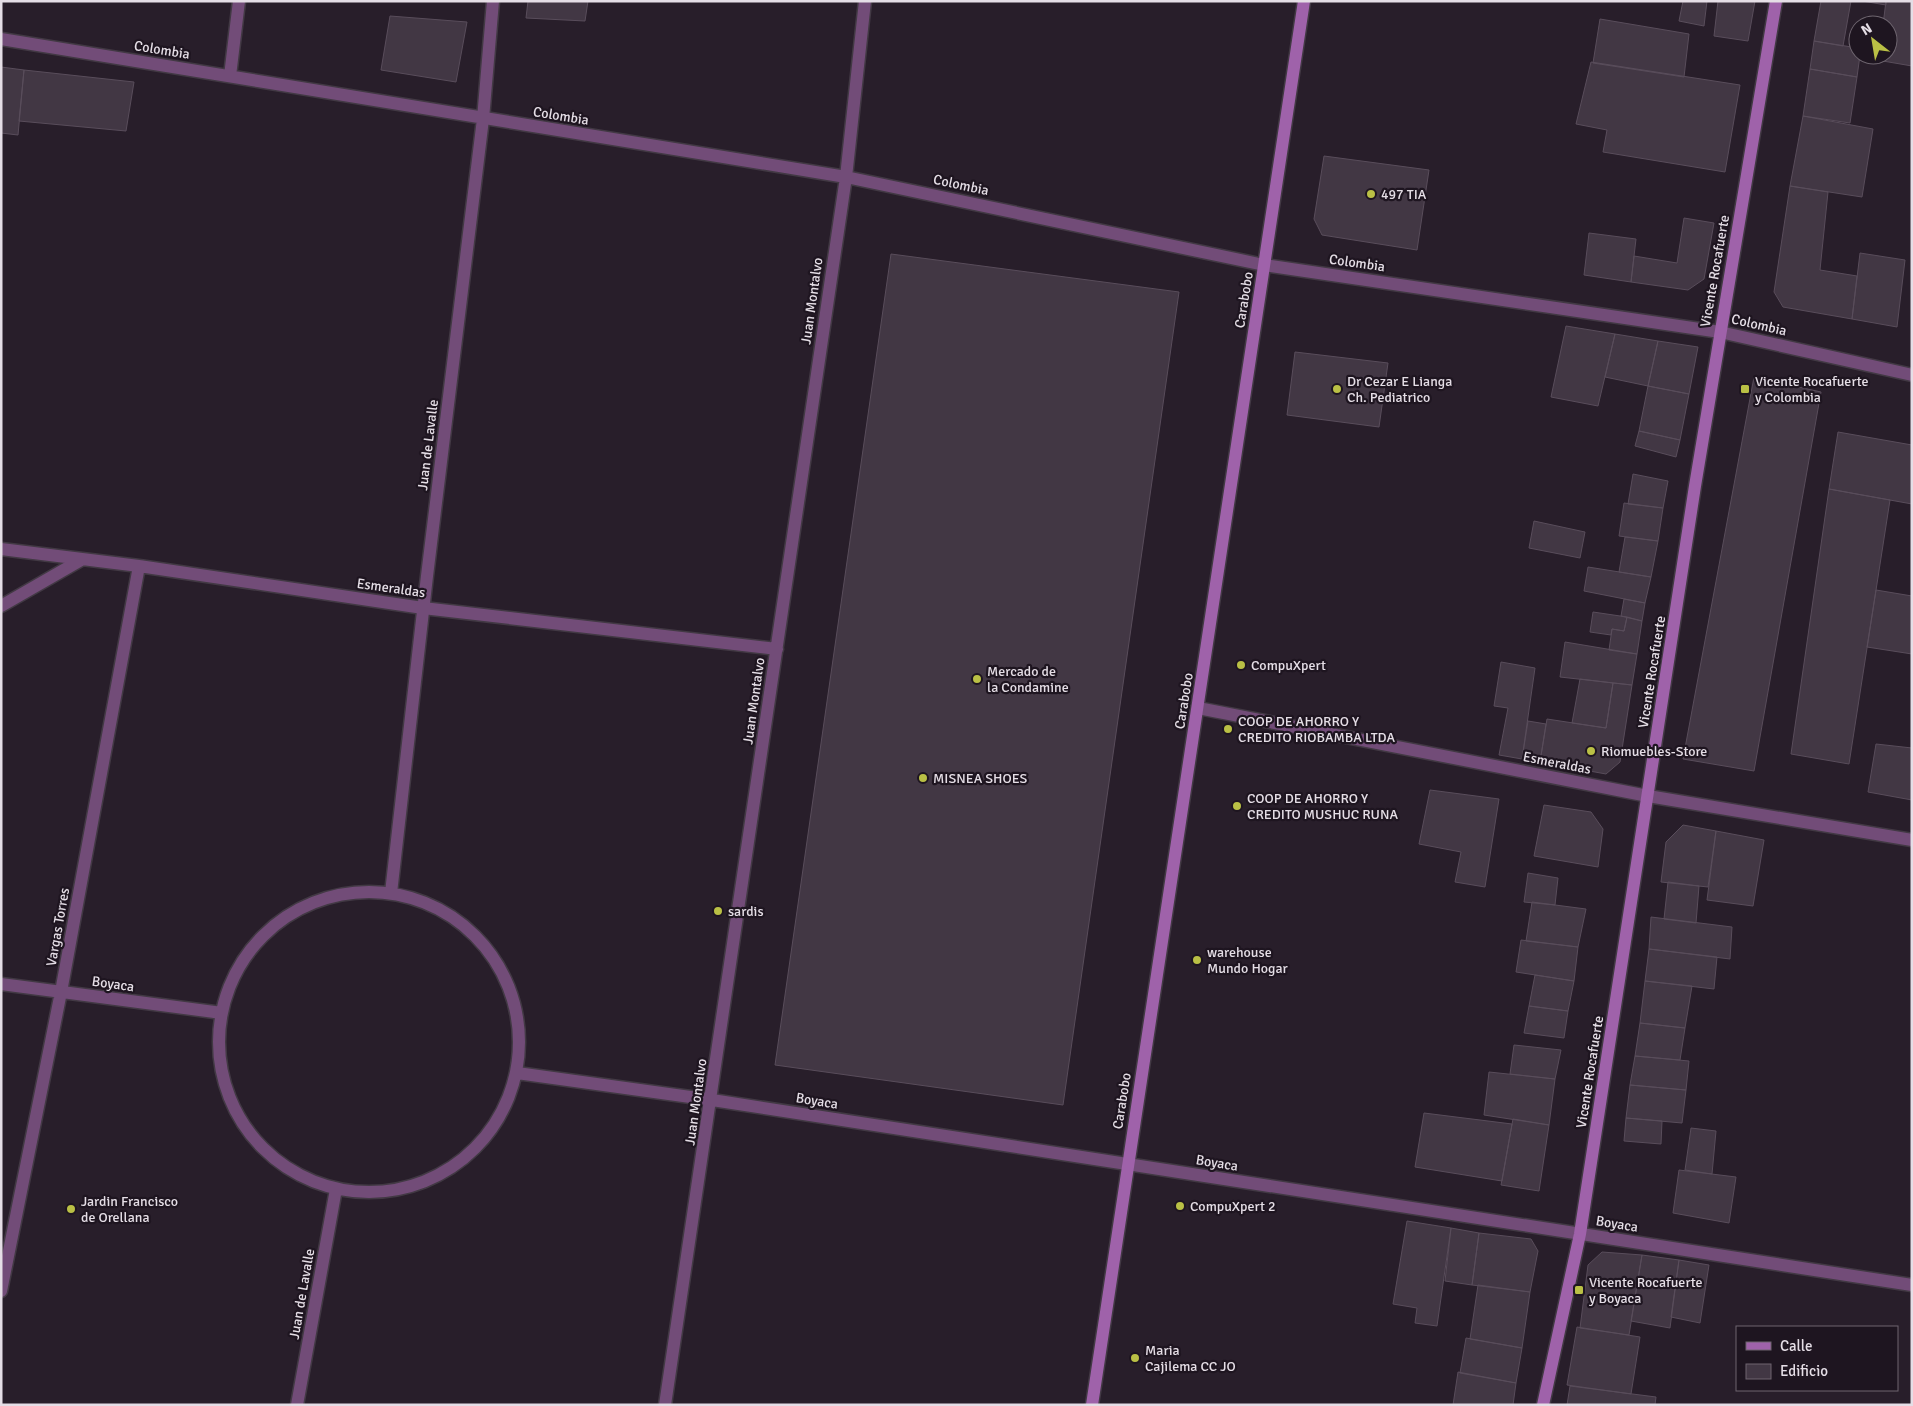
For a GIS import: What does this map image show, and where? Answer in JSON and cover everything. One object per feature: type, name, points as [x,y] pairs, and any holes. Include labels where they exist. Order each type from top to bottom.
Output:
[{"type":"main road","name":"Carabobo","points":[[1092,1405],[1304,1]]},
{"type":"main road","name":"Vicente Rocafuerte","points":[[1543,1405],[1580,1234],[1720,332],[1776,1]]},
{"type":"street","points":[[230,76],[239,1]]},
{"type":"street","name":"Juan de Lavalle","points":[[391,893],[423,608],[483,119],[493,1]]},
{"type":"street","name":"Juan Montalvo","points":[[666,1405],[846,176],[865,1]]},
{"type":"street","name":"Colombia","points":[[1,39],[483,119],[846,176],[1264,265],[1720,332],[1912,375]]},
{"type":"street","name":"Esmeraldas","points":[[1,549],[139,566],[423,608],[777,649]]},
{"type":"street","points":[[1,606],[81,560]]},
{"type":"street","name":"Vargas Torres","points":[[1,1291],[61,992],[139,566]]},
{"type":"street","name":"Esmeraldas","points":[[1198,708],[1648,796],[1912,840]]},
{"type":"street","points":[[353,893],[391,893],[431,904],[466,926],[493,956],[512,992],[514,1000],[520,1032],[517,1073],[503,1111],[481,1143],[450,1169],[414,1185],[375,1192],[336,1189],[300,1176],[268,1154],[242,1124],[226,1090],[220,1061],[222,1013],[234,977],[254,945],[283,919],[316,902],[353,893]]},
{"type":"street","name":"Boyaca","points":[[1,984],[222,1013]]},
{"type":"street","name":"Boyaca","points":[[517,1073],[712,1100],[1912,1285]]},
{"type":"street","name":"Juan de Lavalle","points":[[297,1405],[336,1189]]},
{"type":"building","points":[[528,1],[588,1],[585,21],[526,18]]},
{"type":"building","points":[[1683,1],[1707,1],[1704,26],[1679,21]]},
{"type":"building","points":[[1718,1],[1755,1],[1748,41],[1714,36]]},
{"type":"building","points":[[1821,1],[1851,1],[1843,46],[1814,41]]},
{"type":"building","points":[[1862,1],[1886,1],[1886,5]]},
{"type":"building","points":[[1886,1],[1912,1],[1912,66],[1898,64],[1898,15],[1884,15]]},
{"type":"building","points":[[390,16],[467,22],[456,82],[381,70]]},
{"type":"building","points":[[1600,19],[1689,34],[1684,77],[1593,63]]},
{"type":"building","points":[[1814,41],[1848,46],[1848,65],[1859,65],[1857,77],[1810,69]]},
{"type":"building","points":[[1591,62],[1740,85],[1725,172],[1603,152],[1607,130],[1576,124]]},
{"type":"building","points":[[1,67],[24,70],[18,135],[1,133]]},
{"type":"building","points":[[1810,69],[1857,77],[1850,123],[1803,116]]},
{"type":"building","points":[[24,70],[134,82],[126,131],[19,121]]},
{"type":"building","points":[[1803,116],[1873,129],[1862,197],[1790,186]]},
{"type":"building","name":"497 TIA","points":[[1324,156],[1429,170],[1417,250],[1322,235],[1314,219]]},
{"type":"building","points":[[1790,186],[1828,192],[1820,270],[1857,276],[1852,319],[1783,307],[1774,292]]},
{"type":"building","points":[[1684,218],[1714,223],[1704,279],[1688,290],[1631,282],[1634,256],[1677,263]]},
{"type":"building","points":[[1589,233],[1636,239],[1631,282],[1584,275]]},
{"type":"building","points":[[1860,253],[1905,260],[1897,327],[1852,319]]},
{"type":"building","name":"Mercado de la Condamine","points":[[891,254],[1179,292],[1063,1105],[775,1065]]},
{"type":"building","points":[[1566,326],[1615,334],[1598,406],[1551,397]]},
{"type":"building","points":[[1615,334],[1658,341],[1648,386],[1605,377]]},
{"type":"building","points":[[1658,341],[1698,347],[1689,394],[1648,386]]},
{"type":"building","name":"Dr Cezar E Lianga Ch. Pediatrico","points":[[1295,352],[1388,363],[1379,427],[1287,415]]},
{"type":"building","points":[[1754,377],[1821,392],[1754,771],[1683,759]]},
{"type":"building","points":[[1648,386],[1689,394],[1680,440],[1639,431]]},
{"type":"building","points":[[1639,431],[1680,440],[1676,457],[1635,446]]},
{"type":"building","points":[[1838,432],[1912,445],[1912,504],[1829,489]]},
{"type":"building","points":[[1633,474],[1668,481],[1663,508],[1628,504]]},
{"type":"building","points":[[1829,489],[1890,500],[1849,764],[1791,754]]},
{"type":"building","points":[[1624,503],[1663,508],[1658,541],[1619,536]]},
{"type":"building","points":[[1534,521],[1585,532],[1580,558],[1529,548]]},
{"type":"building","points":[[1625,537],[1658,541],[1651,577],[1619,572]]},
{"type":"building","points":[[1588,567],[1651,577],[1645,603],[1584,591]]},
{"type":"building","points":[[1876,590],[1912,596],[1912,654],[1867,647]]},
{"type":"building","points":[[1624,599],[1645,603],[1642,621],[1621,616]]},
{"type":"building","points":[[1593,612],[1627,617],[1624,631],[1612,629],[1611,635],[1590,632]]},
{"type":"building","points":[[1627,617],[1642,621],[1637,654],[1609,650],[1612,629],[1624,631]]},
{"type":"building","points":[[1565,642],[1637,654],[1632,685],[1560,677]]},
{"type":"building","points":[[1501,662],[1535,668],[1522,759],[1499,755],[1508,708],[1494,706]]},
{"type":"building","points":[[1580,679],[1613,683],[1606,728],[1572,723]]},
{"type":"building","points":[[1613,683],[1632,685],[1620,762],[1606,774],[1540,762],[1547,719],[1606,728]]},
{"type":"building","points":[[1528,721],[1546,724],[1540,762],[1522,759]]},
{"type":"building","points":[[1876,744],[1912,748],[1912,800],[1868,792]]},
{"type":"building","points":[[1430,790],[1499,799],[1485,887],[1455,882],[1461,852],[1419,844]]},
{"type":"building","points":[[1544,805],[1591,812],[1603,829],[1598,867],[1534,856]]},
{"type":"building","points":[[1683,825],[1716,831],[1708,887],[1661,882],[1666,842]]},
{"type":"building","points":[[1716,831],[1764,840],[1753,906],[1707,900]]},
{"type":"building","points":[[1528,873],[1558,878],[1555,905],[1524,902]]},
{"type":"building","points":[[1668,882],[1699,886],[1696,923],[1664,919]]},
{"type":"building","points":[[1532,902],[1586,909],[1578,947],[1526,941]]},
{"type":"building","points":[[1651,917],[1732,927],[1730,959],[1649,949]]},
{"type":"building","points":[[1521,940],[1578,947],[1574,981],[1516,972]]},
{"type":"building","points":[[1649,949],[1717,957],[1714,989],[1645,981]]},
{"type":"building","points":[[1535,975],[1574,981],[1568,1011],[1529,1006]]},
{"type":"building","points":[[1645,981],[1692,986],[1685,1028],[1640,1023]]},
{"type":"building","points":[[1529,1006],[1568,1011],[1564,1038],[1524,1033]]},
{"type":"building","points":[[1640,1023],[1685,1028],[1680,1060],[1635,1056]]},
{"type":"building","points":[[1514,1045],[1561,1050],[1555,1079],[1510,1074]]},
{"type":"building","points":[[1635,1056],[1689,1061],[1686,1090],[1630,1085]]},
{"type":"building","points":[[1489,1072],[1555,1079],[1549,1125],[1484,1115]]},
{"type":"building","points":[[1630,1085],[1686,1090],[1682,1123],[1626,1118]]},
{"type":"building","points":[[1424,1113],[1512,1124],[1502,1181],[1415,1167]]},
{"type":"building","points":[[1626,1118],[1662,1121],[1661,1144],[1624,1141]]},
{"type":"building","points":[[1513,1119],[1549,1125],[1539,1191],[1501,1185]]},
{"type":"building","points":[[1691,1128],[1716,1131],[1712,1174],[1685,1170]]},
{"type":"building","points":[[1679,1170],[1736,1177],[1729,1223],[1673,1213]]},
{"type":"building","points":[[1407,1221],[1451,1228],[1437,1326],[1415,1323],[1417,1308],[1393,1304]]},
{"type":"building","points":[[1451,1228],[1479,1233],[1472,1285],[1445,1281]]},
{"type":"building","points":[[1479,1233],[1531,1239],[1538,1251],[1530,1292],[1472,1285]]},
{"type":"building","points":[[1602,1252],[1642,1255],[1629,1335],[1580,1328],[1588,1265]]},
{"type":"building","points":[[1642,1255],[1679,1260],[1670,1328],[1631,1321]]},
{"type":"building","points":[[1679,1260],[1709,1265],[1700,1323],[1671,1317]]},
{"type":"building","points":[[1478,1285],[1530,1292],[1522,1348],[1470,1339]]},
{"type":"building","points":[[1577,1327],[1640,1337],[1631,1394],[1567,1385]]},
{"type":"building","points":[[1466,1338],[1522,1348],[1516,1383],[1460,1373]]},
{"type":"building","points":[[1458,1372],[1516,1383],[1513,1405],[1453,1405]]},
{"type":"building","points":[[1570,1386],[1656,1397],[1655,1405],[1567,1405]]},
{"type":"place","name":"497 TIA","points":[[1371,194]]},
{"type":"place","name":"Dr Cezar E Lianga Ch. Pediatrico","points":[[1337,389]]},
{"type":"place","name":"Vicente Rocafuerte y Colombia","points":[[1745,389]]},
{"type":"place","name":"CompuXpert","points":[[1241,665]]},
{"type":"place","name":"Mercado de la Condamine","points":[[977,679]]},
{"type":"place","name":"COOP DE AHORRO Y CREDITO RIOBAMBA LTDA","points":[[1228,729]]},
{"type":"place","name":"Riomuebles-Store","points":[[1591,751]]},
{"type":"place","name":"MISNEA SHOES","points":[[923,778]]},
{"type":"place","name":"COOP DE AHORRO Y CREDITO MUSHUC RUNA","points":[[1237,806]]},
{"type":"place","name":"sardis","points":[[718,911]]},
{"type":"place","name":"warehouse Mundo Hogar","points":[[1197,960]]},
{"type":"place","name":"CompuXpert 2","points":[[1180,1206]]},
{"type":"place","name":"Jardin Francisco de Orellana","points":[[71,1209]]},
{"type":"place","name":"Vicente Rocafuerte y Boyaca","points":[[1579,1290]]},
{"type":"place","name":"Maria Cajilema CC JO","points":[[1135,1358]]}]
